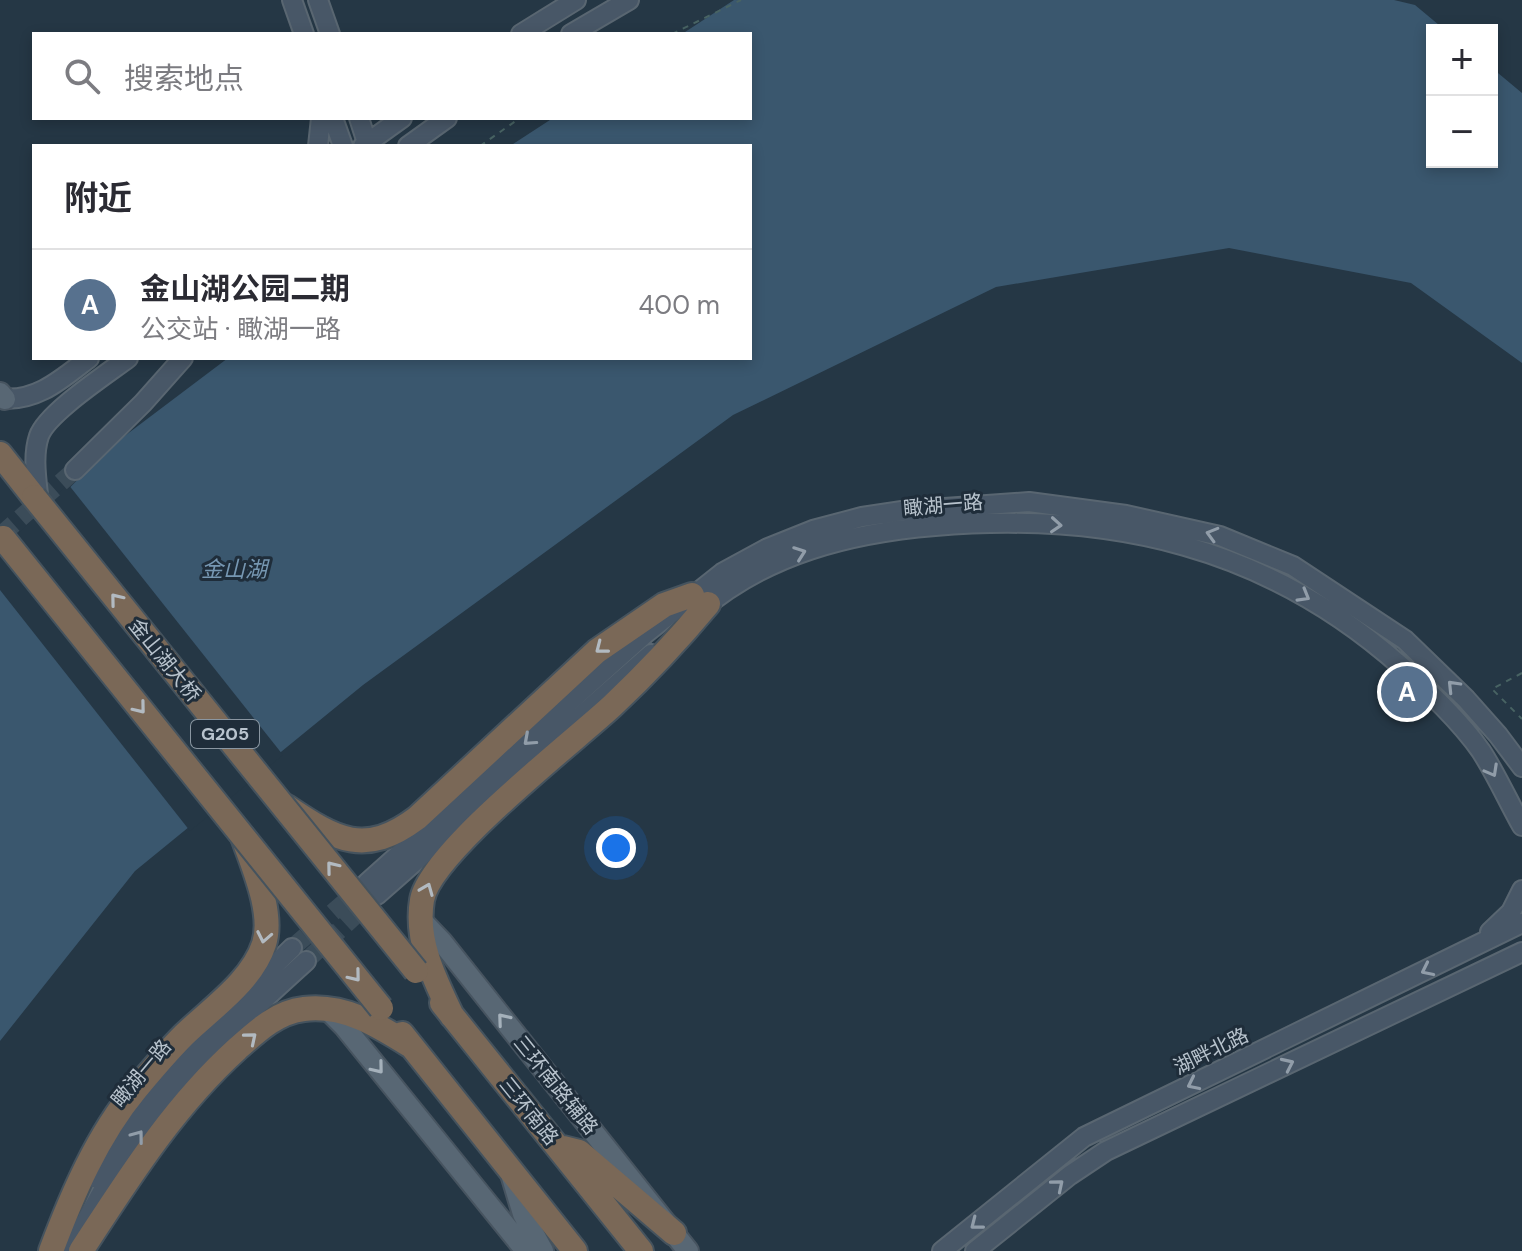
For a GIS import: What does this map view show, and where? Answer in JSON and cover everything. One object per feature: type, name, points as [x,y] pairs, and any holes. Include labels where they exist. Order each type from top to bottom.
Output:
[{"type":"highway","name":"G205","points":[[0,454],[36,500]]},
{"type":"highway","name":"金山湖大桥","points":[[36,500],[416,971]]},
{"type":"highway","name":"G205","points":[[1,536],[575,1251]]},
{"type":"highway","points":[[280,802],[311,823],[338,836],[374,841],[395,834],[417,818],[597,651],[664,605],[700,600]]},
{"type":"highway","points":[[452,1016],[426,955],[421,920],[422,898],[429,880],[446,857],[499,805],[612,705],[683,635],[700,600]]},
{"type":"highway","points":[[53,1251],[104,1133],[133,1092],[182,1037],[242,979],[265,942],[267,926],[260,888],[242,835]]},
{"type":"highway","name":"三环南路","points":[[416,971],[641,1251]]},
{"type":"highway","points":[[81,1251],[125,1182],[177,1110],[219,1066],[278,1017],[303,1009],[327,1009],[357,1016],[411,1046]]},
{"type":"highway","points":[[557,1147],[579,1152],[681,1242]]},
{"type":"main road","name":"三环南路辅路","points":[[421,920],[442,942],[681,1242]]},
{"type":"main road","points":[[327,1009],[526,1251]]},
{"type":"main road","points":[[510,1170],[523,1214],[543,1251]]},
{"type":"street","points":[[292,0],[303,32]]},
{"type":"street","points":[[318,0],[329,32]]},
{"type":"street","points":[[524,32],[576,0]]},
{"type":"street","points":[[574,32],[629,0]]},
{"type":"street","points":[[318,144],[321,120]]},
{"type":"street","points":[[334,120],[342,144]]},
{"type":"street","points":[[360,120],[366,144]]},
{"type":"street","points":[[367,144],[399,120]]},
{"type":"street","points":[[411,144],[444,120]]},
{"type":"street","points":[[2,396],[37,393],[51,388],[86,360]]},
{"type":"street","points":[[36,500],[35,465],[39,435],[49,419],[125,360]]},
{"type":"street","points":[[75,470],[181,360]]},
{"type":"street","name":"瞰湖一路","points":[[372,889],[700,600],[722,573],[768,548],[813,530],[862,517],[970,505],[1029,502],[1175,524],[1220,536],[1293,566],[1405,640],[1498,735],[1522,767]]},
{"type":"street","name":"瞰湖一路","points":[[700,600],[767,565],[807,550],[905,528],[988,522],[1041,524],[1090,527],[1175,541],[1241,565],[1302,594],[1365,634],[1424,687],[1480,750],[1522,826]]},
{"type":"street","points":[[1468,949],[1511,912],[1522,890]]},
{"type":"street","name":"湖畔北路","points":[[942,1251],[1084,1137],[1522,923]]},
{"type":"street","name":"瞰湖一路","points":[[53,1251],[110,1148],[135,1110],[197,1041],[292,948]]},
{"type":"street","points":[[975,1251],[1070,1175],[1106,1151],[1522,952]]},
{"type":"street","name":"瞰湖一路","points":[[69,1251],[130,1146],[162,1104],[239,1021],[306,961]]},
{"type":"street","points":[[1481,972],[1522,968]]},
{"type":"path","points":[[676,32],[741,0]]},
{"type":"path","points":[[483,144],[517,120]]},
{"type":"path","points":[[1522,673],[1492,689],[1522,719]]},
{"type":"water","name":"金山湖","points":[[734,0],[1394,0],[1415,5],[1438,24],[1426,24],[1426,168],[1498,168],[1498,73],[1522,93],[1522,363],[1411,283],[1229,248],[996,287],[733,415],[363,685],[135,871],[0,1041],[0,558],[110,447],[225,360],[752,360],[752,144],[513,144],[550,120],[752,120],[752,32],[685,32]]},
{"type":"pier","points":[[68,484],[283,755],[190,831],[0,590],[0,552]]},
{"type":"tunnel","points":[[0,536],[75,470]]},
{"type":"tunnel","points":[[292,948],[362,887]]},
{"type":"tunnel","points":[[306,961],[374,898]]},
{"type":"place","name":"金山湖公园二期","points":[[1407,692]]}]
